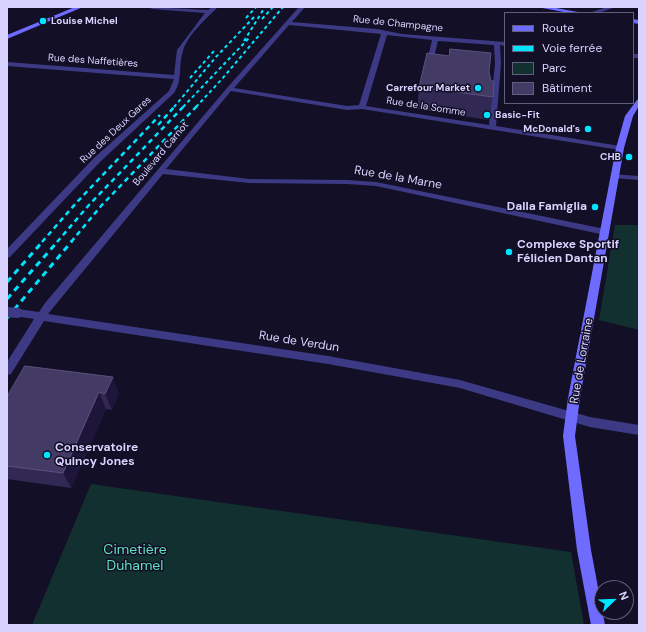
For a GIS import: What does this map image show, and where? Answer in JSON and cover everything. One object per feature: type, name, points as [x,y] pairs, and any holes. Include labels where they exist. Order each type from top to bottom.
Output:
[{"type":"street","points":[[7,37],[80,7]]},
{"type":"street","points":[[152,7],[208,12]]},
{"type":"street","name":"Rue des Deux Gares","points":[[7,255],[97,160],[172,92],[176,86],[180,50],[208,12],[215,7]]},
{"type":"street","name":"Boulevard Carnot","points":[[7,370],[41,316],[160,171],[301,7]]},
{"type":"street","points":[[540,7],[573,12]]},
{"type":"street","points":[[596,12],[613,7]]},
{"type":"street","name":"Rue de Champagne","points":[[288,23],[504,44]]},
{"type":"street","points":[[362,107],[384,33]]},
{"type":"street","points":[[432,57],[435,38]]},
{"type":"street","points":[[492,128],[498,63],[496,44]]},
{"type":"street","name":"Rue des Naffetières","points":[[7,64],[177,77]]},
{"type":"street","name":"Rue de la Somme","points":[[229,89],[347,108],[362,107],[620,148]]},
{"type":"street","name":"Rue de Lorraine","points":[[598,625],[584,550],[569,436],[614,176],[629,116],[639,101]]},
{"type":"street","name":"Rue de la Marne","points":[[160,171],[249,181],[347,182],[376,184],[605,232]]},
{"type":"street","points":[[614,176],[639,178]]},
{"type":"street","name":"Rue de Verdun","points":[[7,312],[328,360],[444,381],[590,422],[639,430]]},
{"type":"green space","points":[[615,225],[639,225],[639,330],[599,320]]},
{"type":"green space","name":"Cimetière Duhamel","points":[[91,484],[571,552],[584,625],[32,625]]},
{"type":"building","points":[[450,49],[491,53],[489,72],[491,81],[494,81],[493,97],[419,87],[427,53],[449,56]]},
{"type":"building","name":"Conservatoire Quincy Jones","points":[[25,366],[113,377],[105,394],[99,392],[63,473],[7,466],[7,397]]},
{"type":"railway","points":[[246,18],[256,7]]},
{"type":"railway","points":[[244,41],[265,7]]},
{"type":"railway","points":[[262,19],[273,7]]},
{"type":"railway","points":[[196,107],[222,79],[283,7]]},
{"type":"railway","points":[[174,107],[216,57],[255,16]]},
{"type":"railway","points":[[183,107],[249,38]]},
{"type":"railway","points":[[190,78],[214,51]]},
{"type":"railway","points":[[158,125],[175,106]]},
{"type":"railway","points":[[57,242],[89,205],[184,106]]},
{"type":"railway","points":[[71,242],[101,206],[197,106]]},
{"type":"railway","points":[[42,242],[77,202],[160,115]]},
{"type":"railway","points":[[7,282],[43,241]]},
{"type":"railway","points":[[7,299],[58,241]]},
{"type":"railway","points":[[7,318],[72,241]]},
{"type":"place","name":"Louise Michel","points":[[43,21]]},
{"type":"place","name":"Carrefour Market","points":[[478,88]]},
{"type":"place","name":"Basic-Fit","points":[[487,115]]},
{"type":"place","name":"McDonald's","points":[[588,129]]},
{"type":"place","name":"CHB","points":[[629,157]]},
{"type":"place","name":"Dalla Famiglia","points":[[595,207]]},
{"type":"place","name":"Complexe Sportif Félicien Dantan","points":[[509,252]]},
{"type":"place","name":"Conservatoire Quincy Jones","points":[[47,455]]}]
